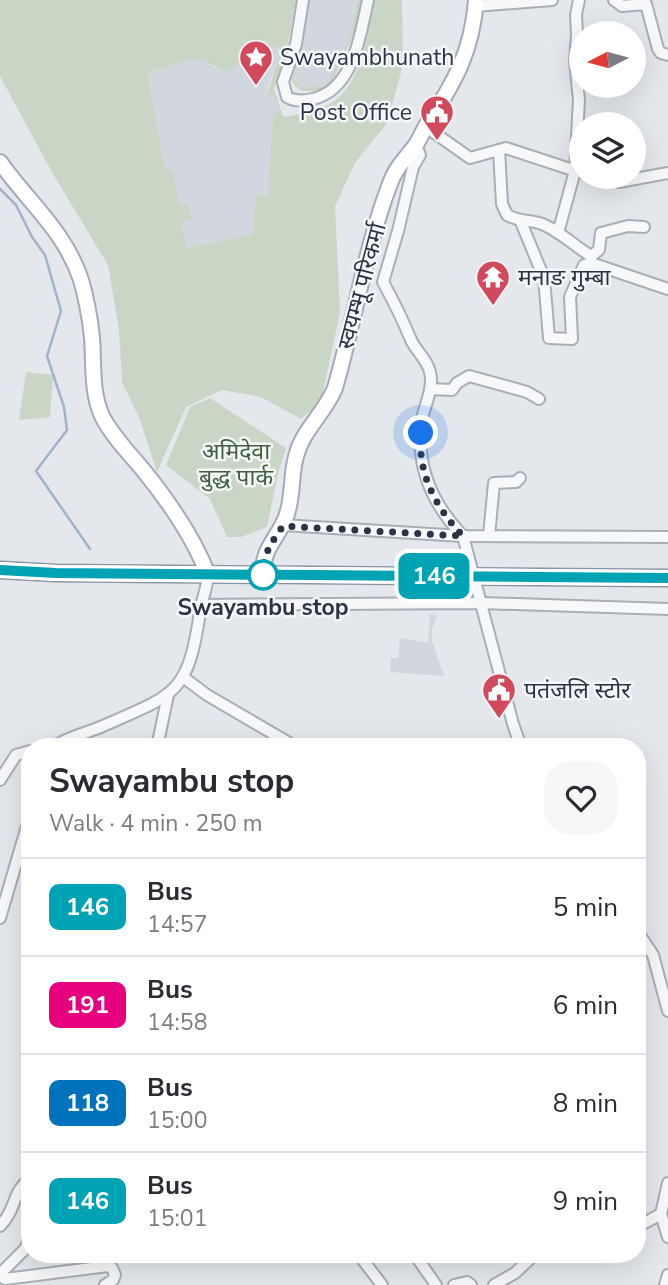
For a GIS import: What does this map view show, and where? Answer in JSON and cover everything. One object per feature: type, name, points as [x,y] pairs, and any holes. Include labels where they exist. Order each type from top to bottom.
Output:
[{"type":"highway","points":[[0,570],[208,575],[668,578]]},
{"type":"main road","name":"स्वयम्भू परिकर्मा","points":[[263,575],[265,553],[283,526],[292,496],[297,452],[335,388],[363,267],[391,181],[462,67],[476,3]]},
{"type":"main road","points":[[0,162],[46,216],[71,255],[82,282],[92,335],[94,377],[102,415],[200,554],[208,575]]},
{"type":"street","points":[[303,0],[296,44],[284,82],[287,97],[296,101],[325,96],[340,82],[357,46],[368,0]]},
{"type":"street","points":[[476,3],[552,0]]},
{"type":"street","points":[[579,0],[575,61],[579,112]]},
{"type":"street","points":[[614,0],[622,6],[646,4],[658,49],[668,55]]},
{"type":"street","points":[[426,127],[470,158],[506,148],[569,169]]},
{"type":"street","points":[[383,282],[413,167],[420,155],[415,145]]},
{"type":"street","points":[[499,150],[502,204],[507,215],[521,222],[537,223],[558,233],[591,259],[668,289]]},
{"type":"street","points":[[646,177],[668,173]]},
{"type":"street","points":[[558,233],[572,189]]},
{"type":"street","points":[[521,222],[544,278],[549,338],[572,339],[570,297],[584,265],[599,250],[601,233],[628,226],[644,227]]},
{"type":"street","points":[[363,267],[383,282],[408,327],[411,341],[431,374],[421,428],[419,449],[422,465],[435,501],[446,519],[463,536],[518,738]]},
{"type":"street","points":[[430,389],[452,390],[457,383],[469,376],[527,392],[539,399]]},
{"type":"street","points":[[489,536],[495,483],[516,482],[520,478]]},
{"type":"street","points":[[283,526],[463,536],[668,537]]},
{"type":"street","points":[[72,738],[155,704],[168,695],[183,677],[194,653],[208,575]]},
{"type":"street","points":[[201,605],[482,603],[668,609]]},
{"type":"street","points":[[183,677],[207,695],[281,738]]},
{"type":"street","points":[[159,738],[168,695]]},
{"type":"street","points":[[0,780],[16,755],[21,753]]},
{"type":"street","points":[[0,918],[21,847]]},
{"type":"street","points":[[646,944],[653,955],[668,1011]]},
{"type":"street","points":[[668,1183],[667,1198],[661,1214],[668,1237]]},
{"type":"street","points":[[0,1226],[11,1216],[21,1186]]},
{"type":"street","points":[[646,1222],[661,1214]]},
{"type":"street","points":[[21,1253],[0,1275],[5,1279],[110,1267],[114,1278],[105,1285]]},
{"type":"street","points":[[365,1263],[382,1285]]},
{"type":"street","points":[[421,1263],[436,1285]]},
{"type":"street","points":[[494,1285],[515,1273],[526,1263]]},
{"type":"street","points":[[665,1285],[668,1275]]},
{"type":"street","points":[[454,1285],[464,1282],[471,1285]]},
{"type":"shaded area","points":[[309,0],[358,0],[348,40],[327,85],[302,88],[294,79]]},
{"type":"shaded area","points":[[278,45],[279,54],[267,96],[274,95],[279,112],[273,134],[268,197],[256,195],[253,234],[187,248],[181,223],[192,220],[180,205],[172,169],[165,170],[148,73],[191,59],[207,62],[215,68],[247,59],[266,46]]},
{"type":"shaded area","points":[[430,614],[437,616],[432,629],[432,641],[444,676],[390,672],[391,658],[398,658],[400,638],[428,642]]},
{"type":"green space","points":[[0,0],[296,0],[287,49],[274,89],[283,117],[299,114],[331,103],[350,83],[364,48],[374,0],[402,0],[403,65],[387,123],[355,163],[335,206],[340,312],[321,402],[301,419],[261,397],[222,390],[186,407],[157,472],[140,420],[122,382],[119,330],[108,265],[53,174],[0,76]],"holes":[[[266,46],[278,46],[279,54],[267,96],[274,95],[279,112],[273,114],[268,196],[256,195],[253,234],[187,248],[181,223],[192,220],[187,203],[180,204],[172,169],[165,170],[148,73],[191,59],[207,62],[226,72]]]},
{"type":"green space","points":[[306,0],[309,0],[294,79],[302,88],[327,85],[348,40],[358,0],[362,0],[357,26],[331,85],[309,91],[300,89],[292,81]]},
{"type":"green space","points":[[26,372],[53,375],[50,417],[19,420]]},
{"type":"green space","name":"अमिदेवा बुद्ध पार्क","points":[[210,398],[286,448],[267,527],[241,537],[227,537],[210,499],[166,465],[190,407]]},
{"type":"waterway","points":[[0,189],[16,205],[32,237],[45,255],[61,311],[47,356],[64,407],[67,430],[36,471],[90,549]]},
{"type":"bus line","name":"146","points":[[0,570],[34,573],[668,578]]},
{"type":"place","name":"Swayambhunath","points":[[256,87]]},
{"type":"place","name":"Post Office","points":[[437,142]]},
{"type":"place","name":"मनाङ गुम्बा","points":[[493,307]]},
{"type":"place","name":"Swayambu stop","points":[[263,575]]},
{"type":"place","name":"पतंजलि स्टोर","points":[[499,720]]},
{"type":"route","points":[[263,575],[262,561],[265,553],[283,526],[463,536],[446,519],[435,501],[422,465],[419,449],[421,433]]}]
